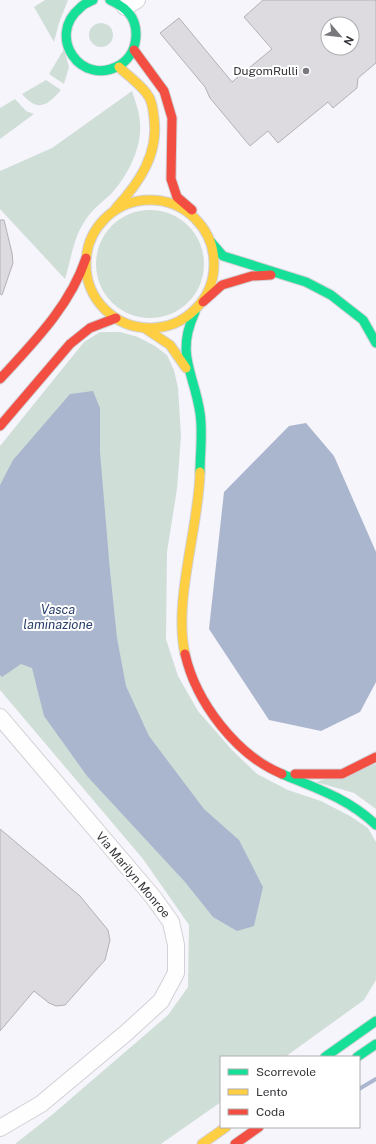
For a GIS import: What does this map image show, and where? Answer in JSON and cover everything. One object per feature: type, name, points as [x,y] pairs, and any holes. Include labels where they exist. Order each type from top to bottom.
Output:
[{"type":"main road","points":[[93,0],[84,3],[75,10],[69,20],[66,31],[66,42],[70,53],[77,61],[86,68],[97,71],[119,67],[128,60],[137,41],[136,27],[131,14],[131,4],[110,0]]},
{"type":"main road","points":[[134,50],[164,91],[172,118],[171,179],[177,197],[196,214],[211,242],[224,256],[306,282],[331,295],[363,320],[376,343]]},
{"type":"main road","points":[[0,379],[26,351],[63,305],[76,283],[86,257],[90,240],[99,225],[130,194],[142,177],[152,156],[156,135],[155,121],[150,98],[119,67]]},
{"type":"main road","points":[[111,213],[126,204],[142,200],[159,200],[175,204],[201,225]]},
{"type":"main road","points":[[211,242],[214,272],[209,290],[186,330],[184,340],[189,374],[200,412],[199,492],[182,629],[188,667],[213,714],[231,736],[251,756],[265,765],[354,808],[368,816],[376,825]]},
{"type":"main road","points":[[86,257],[87,275],[92,292],[102,307],[116,318],[146,329],[167,340],[174,346],[189,374]]},
{"type":"main road","points":[[146,329],[176,323],[197,309],[222,285],[252,276],[281,274]]},
{"type":"main road","points":[[0,426],[58,355],[76,337],[91,326],[116,318]]},
{"type":"main road","points":[[284,774],[342,774],[376,757]]},
{"type":"main road","points":[[326,1056],[376,1021]]},
{"type":"main road","points":[[358,1056],[376,1044]]},
{"type":"main road","points":[[202,1144],[225,1128]]},
{"type":"main road","points":[[235,1144],[258,1128]]},
{"type":"street","name":"Via Marilyn Monroe","points":[[0,717],[171,922],[176,945],[176,973],[161,1001],[126,1033],[40,1104],[0,1128]]},
{"type":"shaded area","points":[[45,0],[68,0],[59,23],[54,42],[34,7]]},
{"type":"shaded area","points":[[101,23],[110,26],[113,35],[110,44],[101,47],[92,44],[89,35],[92,26]]},
{"type":"shaded area","points":[[64,49],[69,67],[64,84],[49,74]]},
{"type":"shaded area","points":[[46,80],[61,90],[52,100],[47,103],[43,105],[33,104],[22,94]]},
{"type":"shaded area","points":[[132,91],[140,119],[139,143],[136,152],[122,180],[110,195],[92,211],[83,224],[74,243],[65,279],[0,209],[0,171],[52,148]]},
{"type":"shaded area","points":[[15,99],[26,111],[34,114],[0,139],[0,108]]},
{"type":"shaded area","points":[[150,210],[171,214],[188,226],[200,243],[204,264],[200,285],[188,302],[171,314],[150,318],[129,314],[112,302],[100,285],[96,264],[100,243],[112,226],[129,214]]},
{"type":"shaded area","points":[[100,332],[120,332],[138,337],[155,346],[167,355],[174,370],[178,388],[181,436],[177,489],[167,552],[166,639],[178,676],[198,711],[232,750],[257,774],[288,790],[321,801],[350,816],[368,828],[376,842],[376,980],[364,1000],[286,1056],[220,1056],[220,1103],[161,1144],[15,1144],[53,1114],[168,1015],[188,987],[189,925],[143,859],[0,690],[0,446],[84,342]]},
{"type":"shaded area","points":[[376,764],[376,809],[354,793],[316,782]]},
{"type":"water","name":"Vasca laminazione","points":[[93,391],[100,408],[100,452],[110,571],[117,638],[126,686],[149,736],[204,809],[239,840],[263,887],[254,926],[237,931],[213,917],[185,882],[87,776],[44,716],[32,668],[21,664],[2,677],[0,675],[0,485],[13,460],[70,394]]},
{"type":"water","points":[[306,423],[334,456],[376,552],[376,682],[360,712],[321,731],[269,720],[209,629],[224,492],[289,426]]},
{"type":"building","name":"DugomRulli","points":[[263,0],[376,0],[376,63],[358,78],[357,88],[333,108],[328,102],[278,143],[268,131],[250,146],[210,98],[205,87],[160,33],[179,18],[232,82],[272,49],[244,17]]},
{"type":"building","points":[[0,220],[4,220],[13,263],[2,295],[0,294]]},
{"type":"building","points":[[0,829],[80,896],[108,930],[110,940],[105,960],[65,1005],[56,1006],[49,1003],[34,991],[0,1031]]},
{"type":"waterway","points":[[360,1088],[376,1079]]},
{"type":"traffic: fast","points":[[93,0],[81,7],[70,19],[66,32],[67,44],[73,56],[81,64],[93,70],[106,70],[120,65],[127,59],[134,47],[136,34],[132,17],[125,9],[110,0]]},
{"type":"traffic: fast","points":[[211,242],[223,256],[306,282],[331,295],[363,320],[376,343]]},
{"type":"traffic: fast","points":[[195,312],[186,340],[186,352],[201,420],[200,472]]},
{"type":"traffic: fast","points":[[282,774],[332,795],[355,808],[376,825]]},
{"type":"traffic: fast","points":[[326,1056],[376,1021]]},
{"type":"traffic: fast","points":[[358,1056],[376,1044]]},
{"type":"traffic: slow","points":[[116,208],[146,167],[150,156],[155,131],[153,108],[149,97],[139,85],[119,67]]},
{"type":"traffic: slow","points":[[144,200],[156,200],[175,205],[191,214],[200,223],[209,239],[213,252],[214,264],[213,276],[209,289],[200,305],[191,314],[169,325],[156,328],[144,328],[125,323],[109,314],[100,305],[89,283],[86,270],[86,258],[91,239],[100,223],[109,214],[131,203],[144,200]]},
{"type":"traffic: slow","points":[[146,329],[170,345],[186,368]]},
{"type":"traffic: slow","points":[[185,654],[182,633],[182,611],[184,588],[199,493],[200,472]]},
{"type":"traffic: slow","points":[[202,1144],[225,1128]]},
{"type":"traffic: jam","points":[[134,50],[164,91],[172,118],[171,179],[177,197],[192,210]]},
{"type":"traffic: jam","points":[[0,379],[38,337],[61,308],[71,292],[86,258]]},
{"type":"traffic: jam","points":[[203,302],[222,285],[252,276],[271,275]]},
{"type":"traffic: jam","points":[[0,426],[70,344],[90,328],[116,318]]},
{"type":"traffic: jam","points":[[185,654],[190,672],[198,690],[220,725],[249,754],[282,774]]},
{"type":"traffic: jam","points":[[295,774],[342,774],[376,757]]},
{"type":"traffic: jam","points":[[235,1144],[258,1128]]},
{"type":"place","name":"DugomRulli","points":[[306,71]]}]
